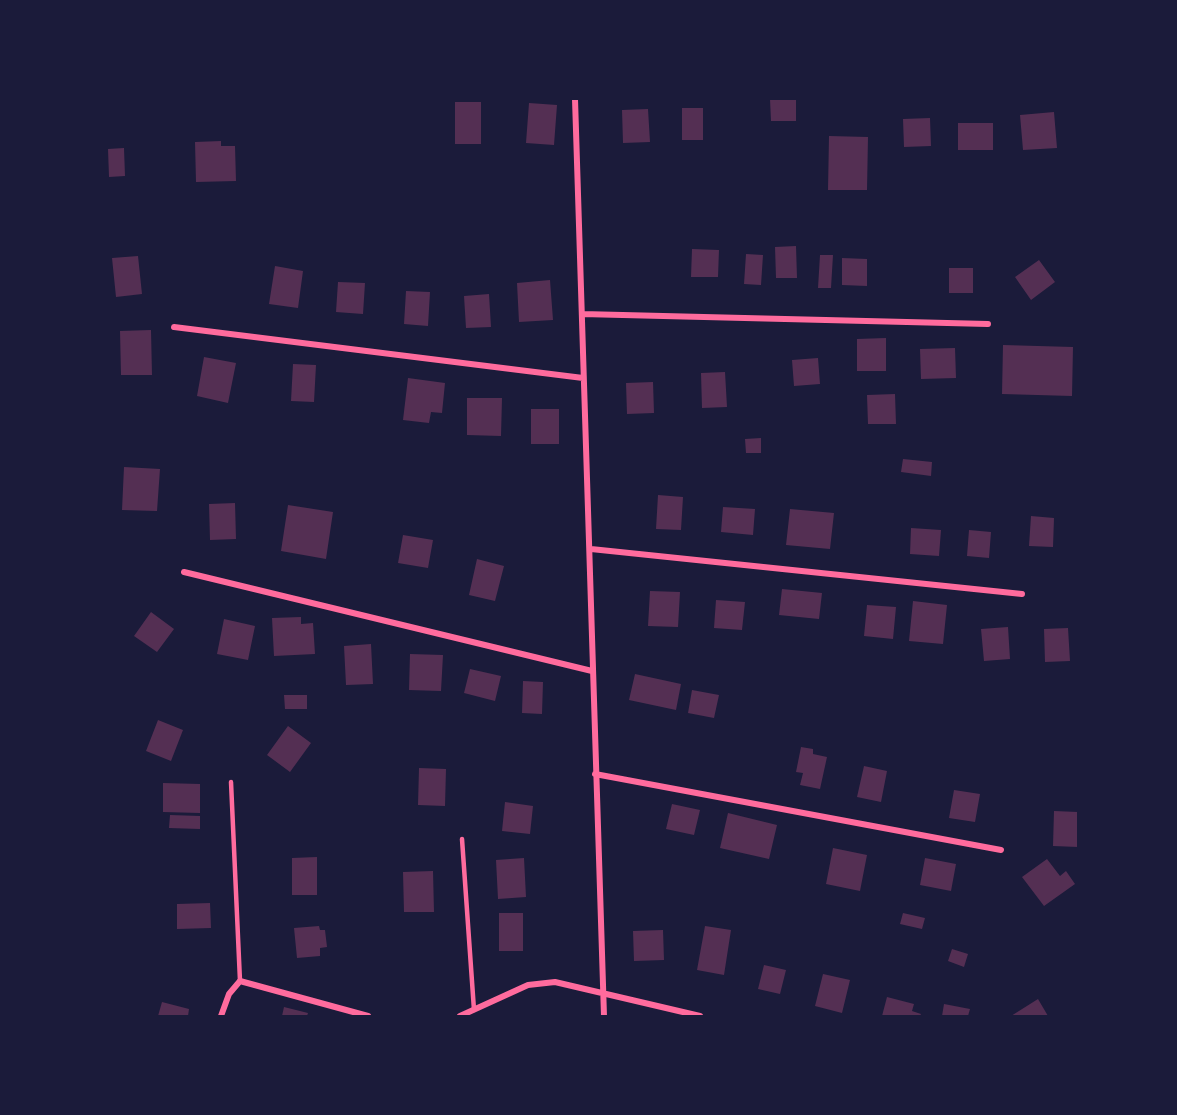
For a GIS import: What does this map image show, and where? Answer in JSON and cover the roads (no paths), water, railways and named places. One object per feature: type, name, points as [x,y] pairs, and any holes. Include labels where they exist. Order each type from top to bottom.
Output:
[{"type":"street","points":[[575,99],[604,1016]]},
{"type":"street","points":[[582,314],[988,324]]},
{"type":"street","points":[[174,327],[583,378]]},
{"type":"street","points":[[591,549],[1022,594]]},
{"type":"street","points":[[184,572],[592,671]]},
{"type":"street","points":[[595,774],[1001,850]]},
{"type":"street","points":[[221,1016],[230,994],[240,981],[368,1016]]},
{"type":"street","points":[[460,1016],[528,985],[555,982],[700,1016]]},
{"type":"lane","points":[[231,782],[240,981]]},
{"type":"lane","points":[[462,839],[474,1010]]}]
